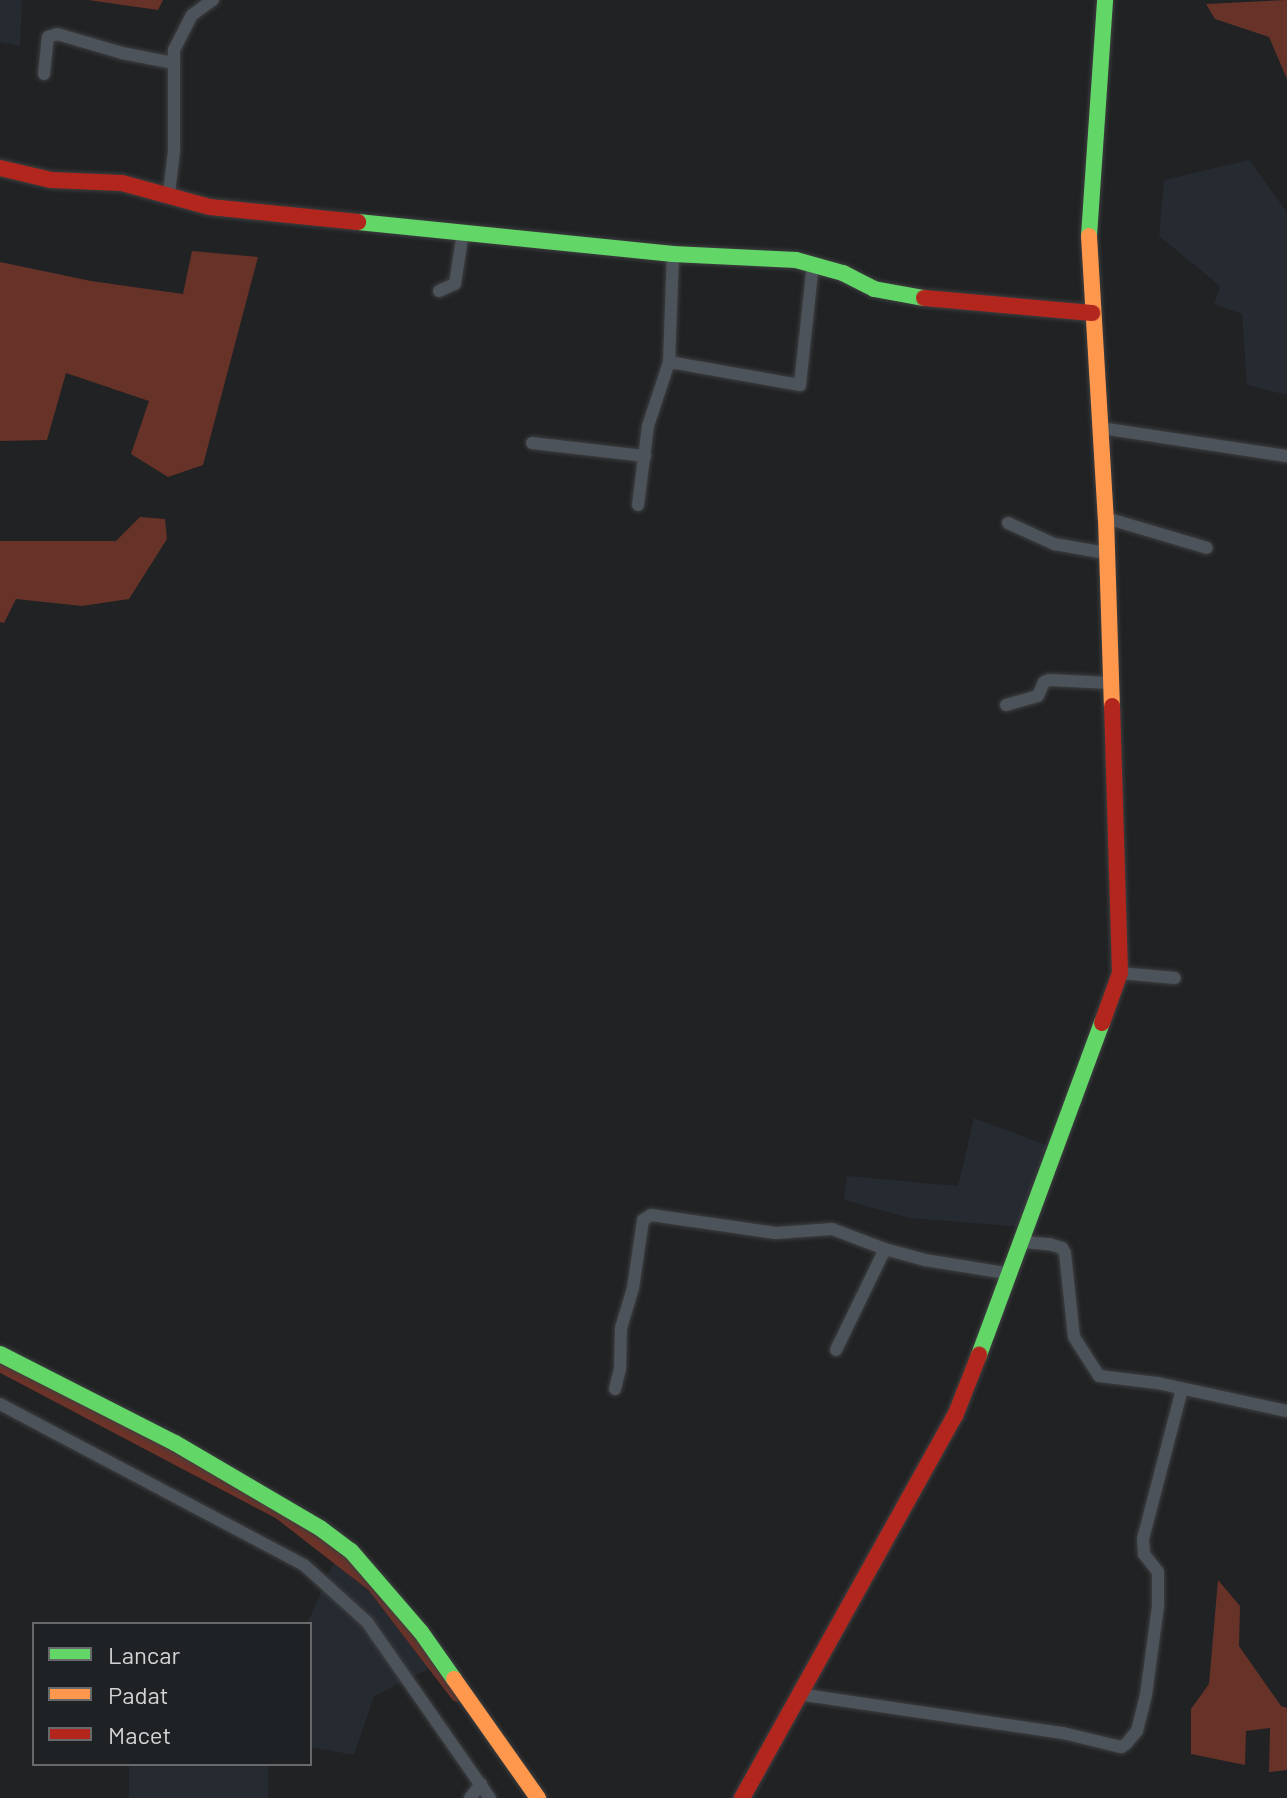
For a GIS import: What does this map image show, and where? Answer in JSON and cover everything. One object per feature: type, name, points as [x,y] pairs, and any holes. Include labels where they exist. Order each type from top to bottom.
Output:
[{"type":"street","points":[[169,193],[174,151],[174,50],[192,15],[213,0]]},
{"type":"street","points":[[742,1798],[955,1416],[1024,1242],[1120,973],[1106,518],[1089,229],[1105,0]]},
{"type":"street","points":[[44,74],[48,37],[57,34],[122,53],[174,63]]},
{"type":"street","points":[[0,168],[51,180],[122,183],[169,193],[210,207],[673,254],[796,260],[843,273],[874,289],[906,296],[1092,313]]},
{"type":"street","points":[[439,291],[450,289],[455,284],[463,232]]},
{"type":"street","points":[[638,505],[648,426],[669,362],[673,254]]},
{"type":"street","points":[[669,362],[800,385],[813,264]]},
{"type":"street","points":[[1101,428],[1287,456]]},
{"type":"street","points":[[532,443],[645,456]]},
{"type":"street","points":[[1106,518],[1207,548]]},
{"type":"street","points":[[1008,523],[1054,544],[1106,553]]},
{"type":"street","points":[[1006,705],[1038,696],[1044,682],[1049,680],[1109,683]]},
{"type":"street","points":[[1120,973],[1175,978]]},
{"type":"street","points":[[615,1389],[620,1369],[621,1328],[646,1217],[669,1216],[729,1229],[776,1233],[832,1229],[885,1249],[1011,1274]]},
{"type":"street","points":[[1024,1242],[1049,1244],[1065,1253],[1074,1337],[1099,1376],[1182,1389],[1287,1411]]},
{"type":"street","points":[[836,1350],[885,1249]]},
{"type":"street","points":[[0,1354],[175,1443],[320,1528],[351,1551],[377,1577],[421,1632],[538,1798]]},
{"type":"street","points":[[798,1694],[1063,1733],[1121,1747],[1126,1744],[1137,1731],[1146,1695],[1158,1606],[1157,1566],[1144,1554],[1142,1544],[1182,1389]]},
{"type":"street","points":[[0,1404],[304,1565],[367,1622],[490,1798]]},
{"type":"street","points":[[470,1798],[481,1784]]},
{"type":"shaded area","points":[[0,0],[22,0],[20,46],[0,42]]},
{"type":"shaded area","points":[[88,0],[163,0],[158,10]]},
{"type":"shaded area","points":[[1287,0],[1287,79],[1269,37],[1215,19],[1206,4]]},
{"type":"shaded area","points":[[1249,160],[1287,212],[1287,395],[1247,385],[1242,314],[1214,304],[1220,286],[1159,236],[1164,180]]},
{"type":"shaded area","points":[[192,251],[258,257],[203,465],[168,477],[131,454],[149,401],[66,373],[47,440],[0,441],[0,262],[91,281],[183,294]]},
{"type":"shaded area","points":[[140,517],[165,519],[167,539],[129,599],[82,606],[16,599],[4,623],[0,622],[0,541],[116,541]]},
{"type":"shaded area","points":[[974,1118],[1062,1151],[1035,1228],[910,1218],[844,1200],[847,1176],[958,1186]]},
{"type":"shaded area","points":[[334,1562],[396,1614],[435,1666],[374,1696],[354,1755],[312,1747],[312,1622],[308,1622]]},
{"type":"shaded area","points":[[1218,1580],[1240,1606],[1239,1646],[1281,1706],[1287,1708],[1287,1770],[1269,1772],[1270,1728],[1246,1731],[1245,1765],[1191,1754],[1191,1709],[1209,1684]]},
{"type":"shaded area","points":[[129,1766],[268,1766],[268,1798],[129,1798]]},
{"type":"waterway","points":[[0,1366],[279,1513],[373,1586],[457,1696]]},
{"type":"traffic: fast","points":[[1089,236],[1105,0]]},
{"type":"traffic: fast","points":[[358,222],[673,254],[796,260],[843,273],[874,289],[924,298]]},
{"type":"traffic: fast","points":[[979,1355],[1102,1023]]},
{"type":"traffic: fast","points":[[0,1354],[175,1443],[320,1528],[351,1551],[421,1632],[454,1679]]},
{"type":"traffic: slow","points":[[1089,236],[1106,518],[1112,706]]},
{"type":"traffic: slow","points":[[454,1679],[538,1798]]},
{"type":"traffic: jam","points":[[0,168],[51,180],[122,183],[210,207],[358,222]]},
{"type":"traffic: jam","points":[[924,298],[1092,313]]},
{"type":"traffic: jam","points":[[1102,1023],[1120,973],[1112,706]]},
{"type":"traffic: jam","points":[[742,1798],[955,1416],[979,1355]]}]
